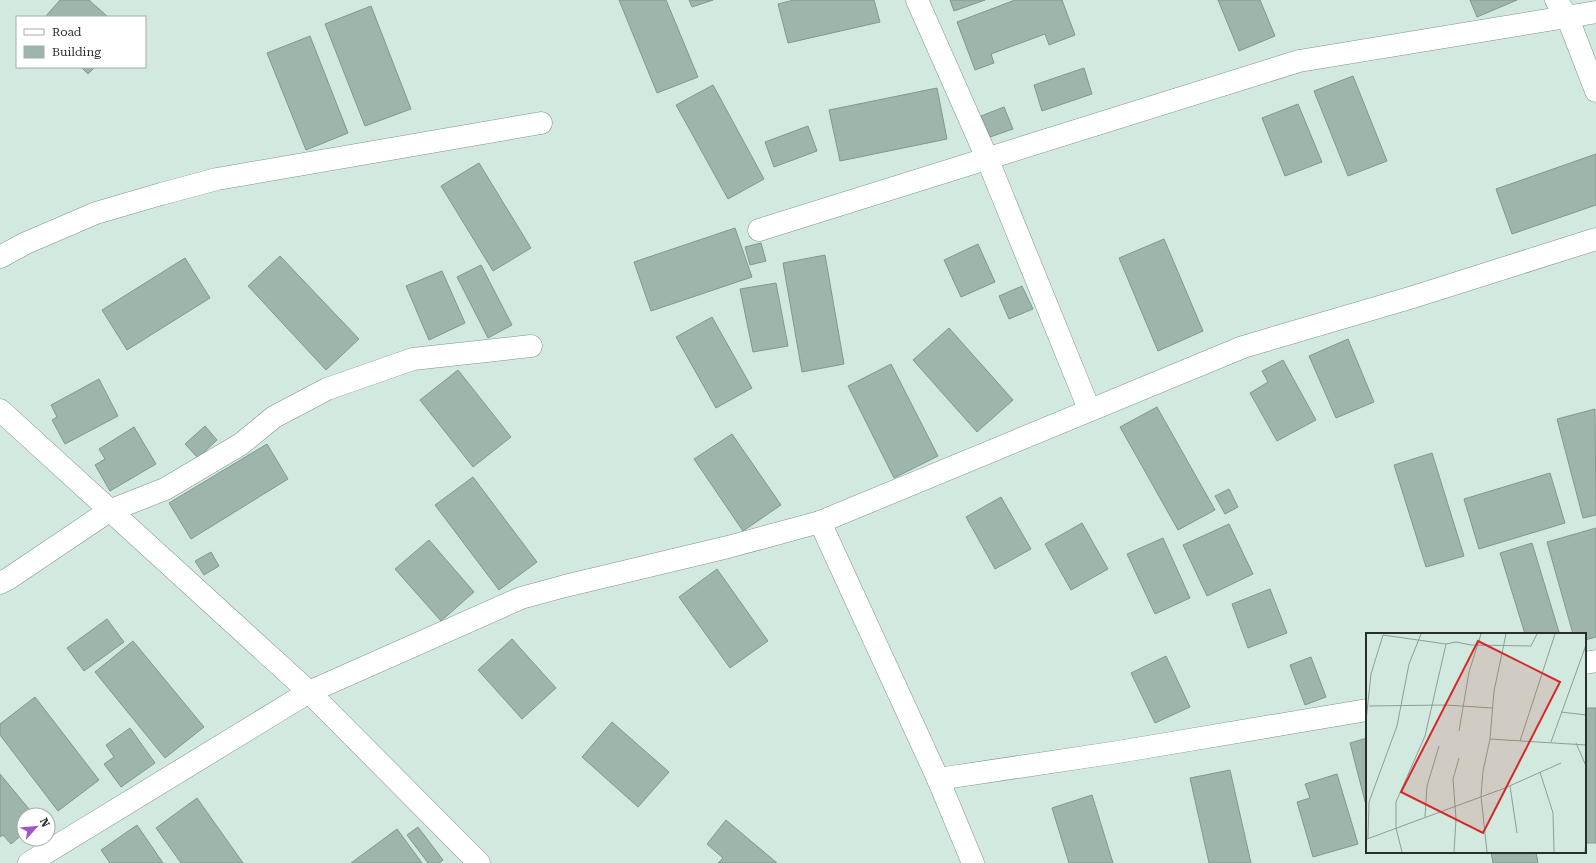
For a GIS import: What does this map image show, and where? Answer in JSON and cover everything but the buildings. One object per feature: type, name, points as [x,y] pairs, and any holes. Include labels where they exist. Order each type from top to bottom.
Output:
[{"type":"street","points":[[917,0],[987,158],[1089,409]]},
{"type":"street","points":[[1561,8],[1596,91]]},
{"type":"street","points":[[759,230],[1299,61],[1561,8],[1596,12]]},
{"type":"street","points":[[0,257],[26,243],[96,214],[217,179],[541,123]]},
{"type":"street","points":[[29,863],[309,692],[521,598],[564,586],[728,547],[820,522],[1089,409],[1243,347],[1413,297],[1596,239]]},
{"type":"street","points":[[0,583],[109,511],[165,488],[241,444],[274,417],[328,389],[413,360],[531,346]]},
{"type":"street","points":[[0,410],[309,692],[479,863]]},
{"type":"street","points":[[820,522],[938,779],[973,863]]},
{"type":"street","points":[[1586,663],[1596,661]]},
{"type":"street","points":[[938,779],[1118,752],[1366,710]]}]
